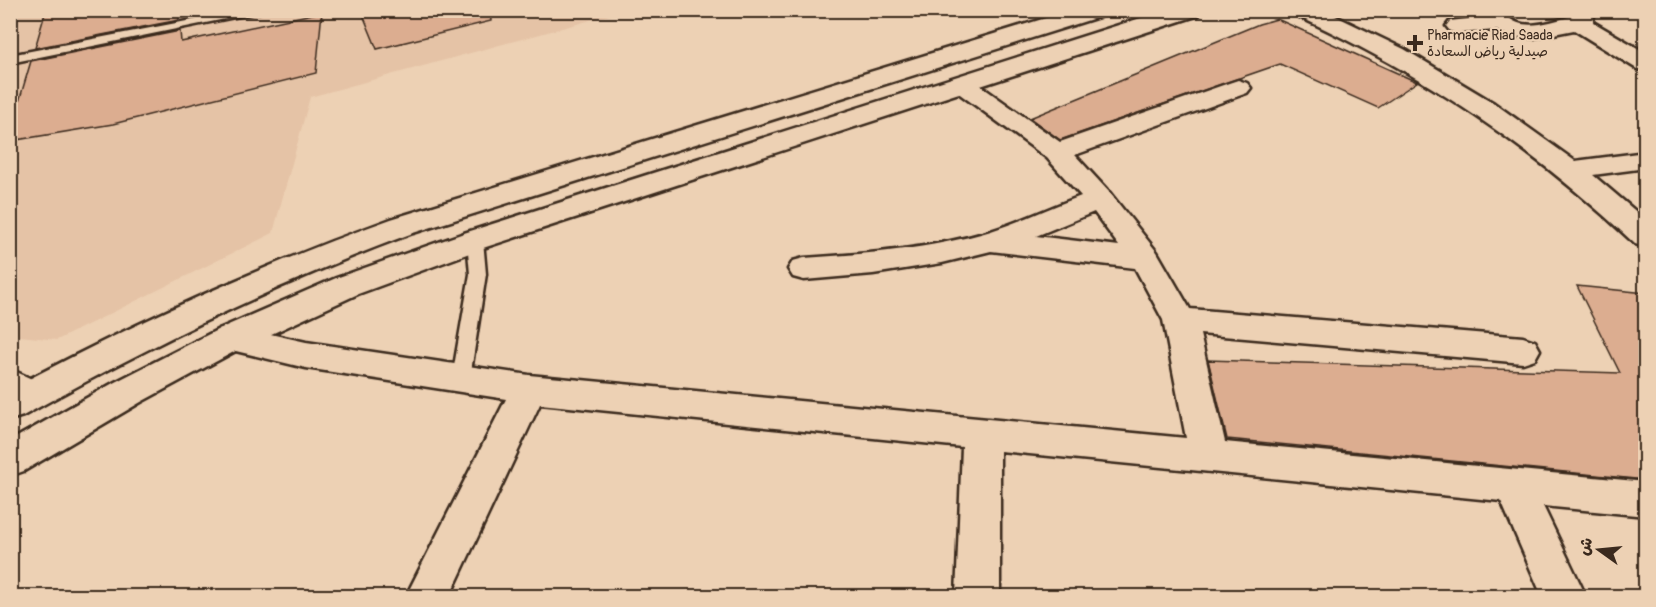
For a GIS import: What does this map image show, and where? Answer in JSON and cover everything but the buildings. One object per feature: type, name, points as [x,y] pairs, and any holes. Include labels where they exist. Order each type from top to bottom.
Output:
[{"type":"main road","points":[[10,406],[210,302],[330,251],[425,219],[1097,10]]},
{"type":"main road","points":[[10,460],[128,392],[231,338],[347,286],[476,240],[1191,10]]},
{"type":"main road","points":[[1303,10],[1405,60],[1487,110],[1570,170],[1646,237]]},
{"type":"main road","points":[[1458,26],[1500,17],[1515,29],[1532,32],[1580,16],[1646,64]]},
{"type":"main road","points":[[962,84],[1057,152],[1100,199],[1146,259],[1180,320],[1209,456]]},
{"type":"main road","points":[[1057,152],[1238,88]]},
{"type":"main road","points":[[1570,170],[1646,160]]},
{"type":"main road","points":[[804,269],[900,260],[990,241],[1100,199]]},
{"type":"main road","points":[[990,241],[1146,259]]},
{"type":"main road","points":[[1180,320],[1523,350]]},
{"type":"main road","points":[[231,338],[306,355],[529,389],[1646,499]]},
{"type":"main road","points":[[428,597],[529,389]]},
{"type":"main road","points":[[978,597],[981,434]]},
{"type":"main road","points":[[1514,486],[1564,597]]},
{"type":"lane","points":[[10,59],[264,10]]},
{"type":"lane","points":[[461,378],[478,274],[476,240]]},
{"type":"lane","points":[[10,376],[39,390]]},
{"type":"shaded area","points":[[11,11],[624,11],[310,97],[273,233],[57,340],[11,335]]},
{"type":"place","name":"Pharmacie Riad Saada صيدلية رياض السعادة","points":[[1415,43]]}]
